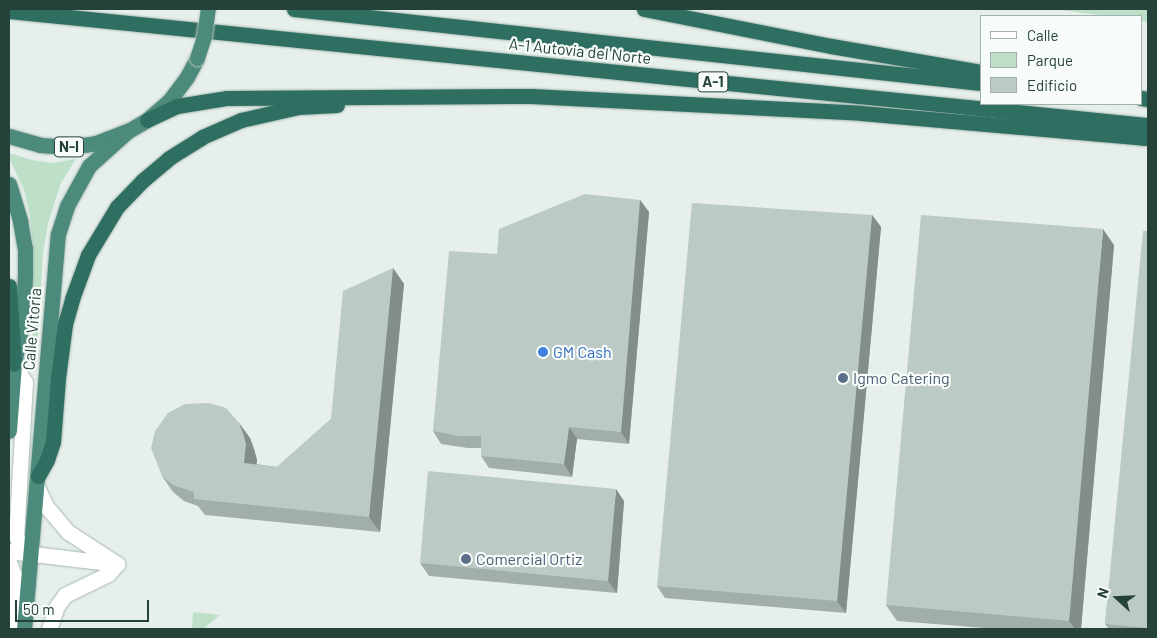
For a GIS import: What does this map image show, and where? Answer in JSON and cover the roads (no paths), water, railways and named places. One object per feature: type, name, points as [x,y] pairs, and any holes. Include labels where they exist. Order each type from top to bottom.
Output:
[{"type":"highway","name":"N-I","points":[[9,136],[40,145],[69,146],[96,143],[147,120],[178,91],[197,58],[204,36],[208,9]]},
{"type":"highway","name":"A-1 Autovía del Norte","points":[[294,9],[980,83]]},
{"type":"highway","points":[[644,9],[831,46],[980,72]]},
{"type":"highway","name":"A-1 Autovía del Norte","points":[[9,10],[1148,126]]},
{"type":"highway","points":[[37,482],[53,442],[58,378],[65,324],[88,255],[117,207],[142,181],[169,158],[202,137],[241,120],[298,107],[449,96],[531,96],[861,113],[1148,137]]},
{"type":"highway","points":[[147,120],[177,106],[227,98],[531,96]]},
{"type":"highway","name":"Calle Vitoria","points":[[24,629],[32,554],[58,234],[67,206],[89,166],[128,130]]},
{"type":"highway","name":"Calle Vitoria","points":[[9,184],[18,213],[25,248],[23,319],[14,364],[9,431]]},
{"type":"highway","points":[[9,286],[14,364]]},
{"type":"street","name":"Calle Vitoria","points":[[14,364],[25,382],[16,536],[20,544],[32,554]]},
{"type":"street","points":[[37,482],[46,506],[68,532],[117,564]]},
{"type":"street","points":[[9,551],[117,564]]},
{"type":"street","points":[[9,562],[14,575],[10,629]]},
{"type":"street","points":[[49,629],[57,606],[65,595],[108,574],[117,564]]},
{"type":"place","name":"GM Cash","points":[[543,352]]},
{"type":"place","name":"Igmo Catering","points":[[843,378]]},
{"type":"place","name":"Comercial Ortiz","points":[[466,559]]}]
